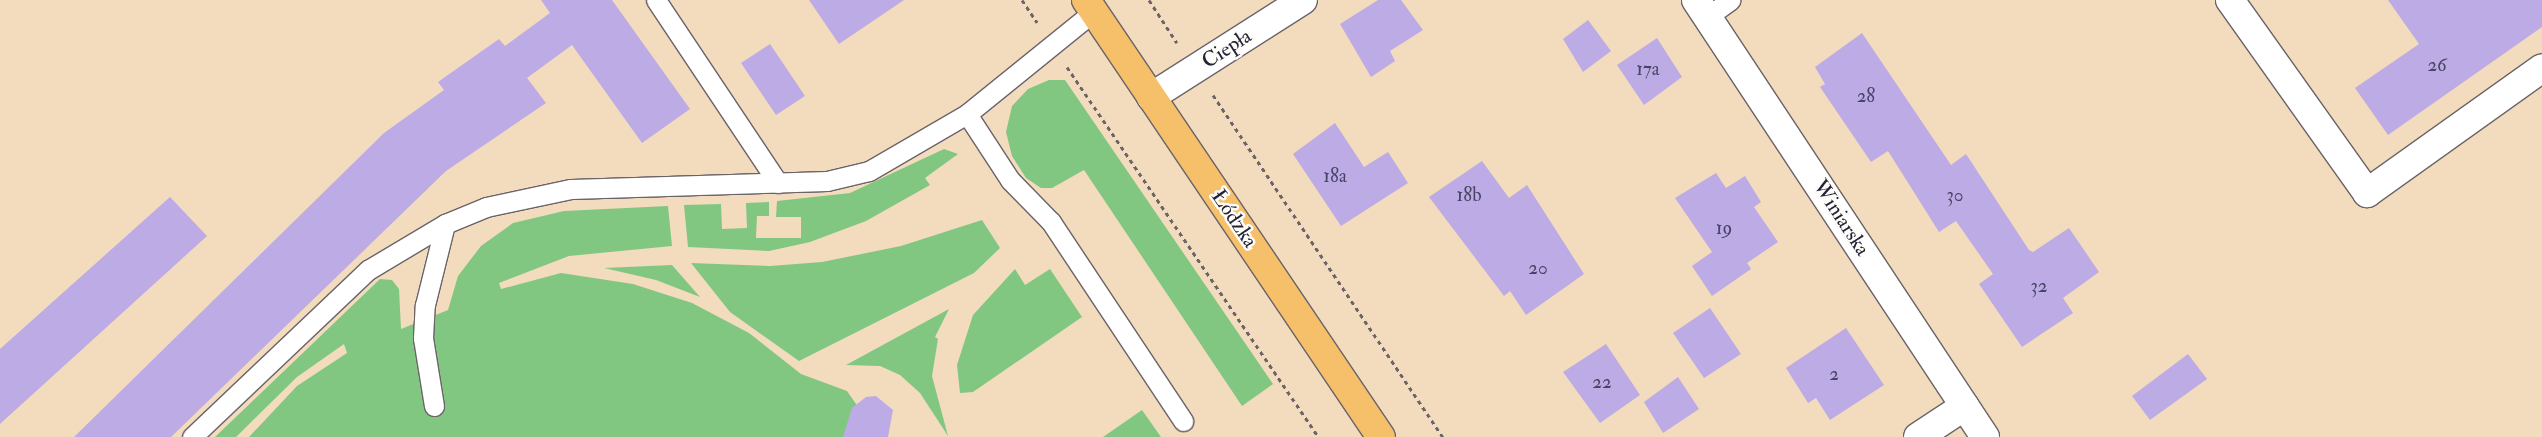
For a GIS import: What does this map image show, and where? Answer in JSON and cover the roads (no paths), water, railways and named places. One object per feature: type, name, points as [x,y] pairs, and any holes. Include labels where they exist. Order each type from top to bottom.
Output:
[{"type":"main road","name":"Łódzka","points":[[1090,6],[1381,437]]},
{"type":"street","name":"Ciepła","points":[[1151,97],[1303,0]]},
{"type":"street","points":[[2230,0],[2367,192],[2542,68]]},
{"type":"street","name":"Winiarska","points":[[1702,8],[1985,437]]},
{"type":"street","points":[[1918,437],[1965,406]]},
{"type":"lane","points":[[656,0],[778,183]]},
{"type":"lane","points":[[1702,8],[1730,0]]},
{"type":"lane","points":[[192,437],[368,270],[445,224],[486,207],[571,189],[827,181],[869,172],[967,114],[1052,43],[1090,6]]},
{"type":"lane","points":[[967,114],[1010,180],[1051,222],[1183,421]]},
{"type":"lane","points":[[434,406],[423,338],[427,296],[445,224]]}]
